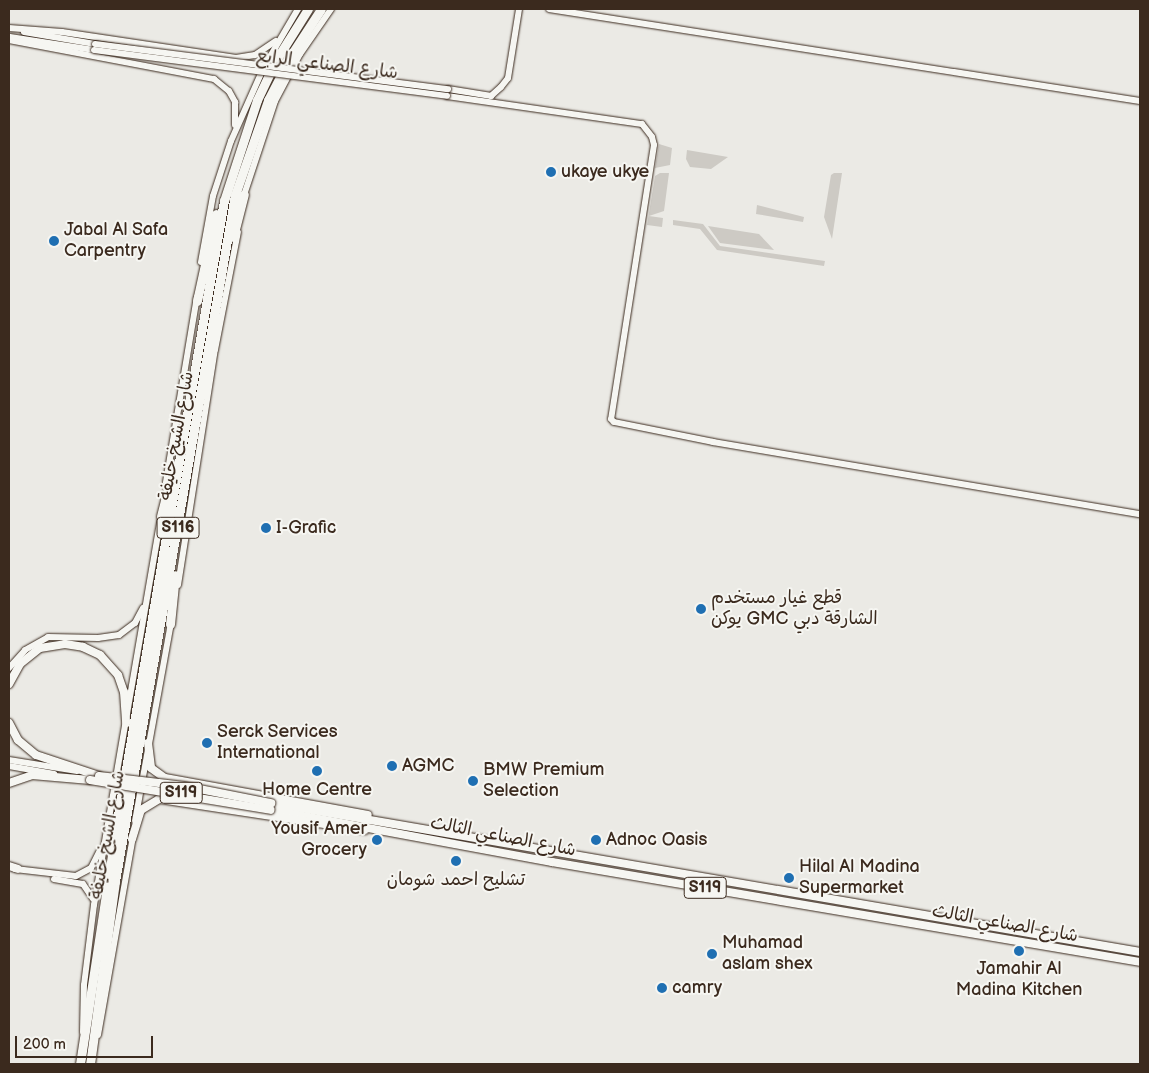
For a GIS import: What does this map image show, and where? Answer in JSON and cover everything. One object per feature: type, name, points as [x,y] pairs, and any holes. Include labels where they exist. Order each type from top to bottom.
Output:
[{"type":"highway","name":"شارع الشيخ خليفة","points":[[80,1064],[182,439],[227,189],[257,100],[285,45],[308,9]]},
{"type":"highway","name":"شارع الشيخ خليفة","points":[[90,1064],[115,881],[236,194],[257,126],[281,72],[321,9]]},
{"type":"highway","points":[[197,301],[218,206],[227,189]]},
{"type":"highway","points":[[221,275],[244,194]]},
{"type":"highway","points":[[161,516],[182,439]]},
{"type":"highway","points":[[170,624],[177,559],[176,540]]},
{"type":"main road","points":[[84,1036],[83,998],[94,905],[151,583],[213,196],[247,101],[280,37],[298,9]]},
{"type":"main road","points":[[91,1052],[109,980],[148,743],[244,194],[279,94],[331,9]]},
{"type":"main road","name":"شارع الصناعي الرابع","points":[[447,93],[491,96],[508,78],[519,9]]},
{"type":"main road","points":[[549,9],[1140,101]]},
{"type":"main road","points":[[9,28],[62,32],[236,58],[260,53],[280,37]]},
{"type":"main road","name":"شارع الصناعي الرابع","points":[[9,28],[94,47]]},
{"type":"main road","points":[[9,39],[214,79],[229,91],[235,102],[231,142]]},
{"type":"main road","name":"شارع الصناعي الرابع","points":[[9,39],[94,47],[447,93],[642,124],[654,144],[611,419],[614,422],[713,442],[1140,514]]},
{"type":"main road","points":[[9,668],[25,650],[48,637],[106,638],[125,632],[140,615],[151,583]]},
{"type":"main road","points":[[9,684],[20,664],[40,648],[65,644],[83,646],[100,655],[118,675],[124,692],[126,723]]},
{"type":"main road","points":[[9,723],[23,746],[50,769]]},
{"type":"main road","points":[[148,743],[151,768],[165,778],[337,808],[396,823]]},
{"type":"main road","points":[[9,760],[50,769]]},
{"type":"main road","points":[[9,766],[50,769]]},
{"type":"main road","points":[[9,783],[26,775],[50,769]]},
{"type":"main road","name":"شارع الصناعي الثالث","points":[[50,769],[184,786],[271,807],[394,832],[851,913],[1140,961]]},
{"type":"main road","name":"شارع الصناعي الثالث","points":[[50,769],[90,780],[271,807],[396,823],[1140,952]]},
{"type":"main road","points":[[132,839],[141,810],[159,799],[317,825],[394,832]]},
{"type":"main road","points":[[9,868],[69,877],[82,875],[94,864],[105,836]]},
{"type":"main road","points":[[9,868],[83,884],[91,892],[94,905]]},
{"type":"main road","points":[[730,892],[733,888],[746,890],[748,884]]},
{"type":"main road","points":[[851,913],[854,907],[871,910],[874,907]]},
{"type":"shaded area","points":[[659,144],[672,148],[670,165],[655,168]]},
{"type":"shaded area","points":[[687,150],[728,157],[711,169],[690,167],[686,159]]},
{"type":"shaded area","points":[[660,173],[669,173],[664,211],[649,216],[663,218],[662,227],[647,225],[655,176]]},
{"type":"shaded area","points":[[842,173],[832,239],[824,217],[831,175]]},
{"type":"shaded area","points":[[757,205],[804,217],[803,222],[756,214]]},
{"type":"shaded area","points":[[673,220],[703,224],[720,246],[825,261],[824,266],[717,250],[700,229],[673,225]]},
{"type":"shaded area","points":[[708,226],[759,234],[774,250],[720,243]]},
{"type":"place","name":"ukaye ukye","points":[[551,172]]},
{"type":"place","name":"Jabal Al Safa Carpentry","points":[[54,241]]},
{"type":"place","name":"I-Grafic","points":[[266,528]]},
{"type":"place","name":"قطع غيار مستخدم يوكن GMC الشارقة دبي","points":[[701,609]]},
{"type":"place","name":"Serck Services International","points":[[207,743]]},
{"type":"place","name":"AGMC","points":[[392,766]]},
{"type":"place","name":"Home Centre","points":[[317,771]]},
{"type":"place","name":"BMW Premium Selection","points":[[473,781]]},
{"type":"place","name":"Yousif Amer Grocery","points":[[377,840]]},
{"type":"place","name":"Adnoc Oasis","points":[[596,840]]},
{"type":"place","name":"تشليح احمد شومان","points":[[456,861]]},
{"type":"place","name":"Hilal Al Madina Supermarket","points":[[789,878]]},
{"type":"place","name":"Jamahir Al Madina Kitchen","points":[[1019,951]]},
{"type":"place","name":"Muhamad aslam shex","points":[[712,954]]},
{"type":"place","name":"camry","points":[[662,988]]}]
